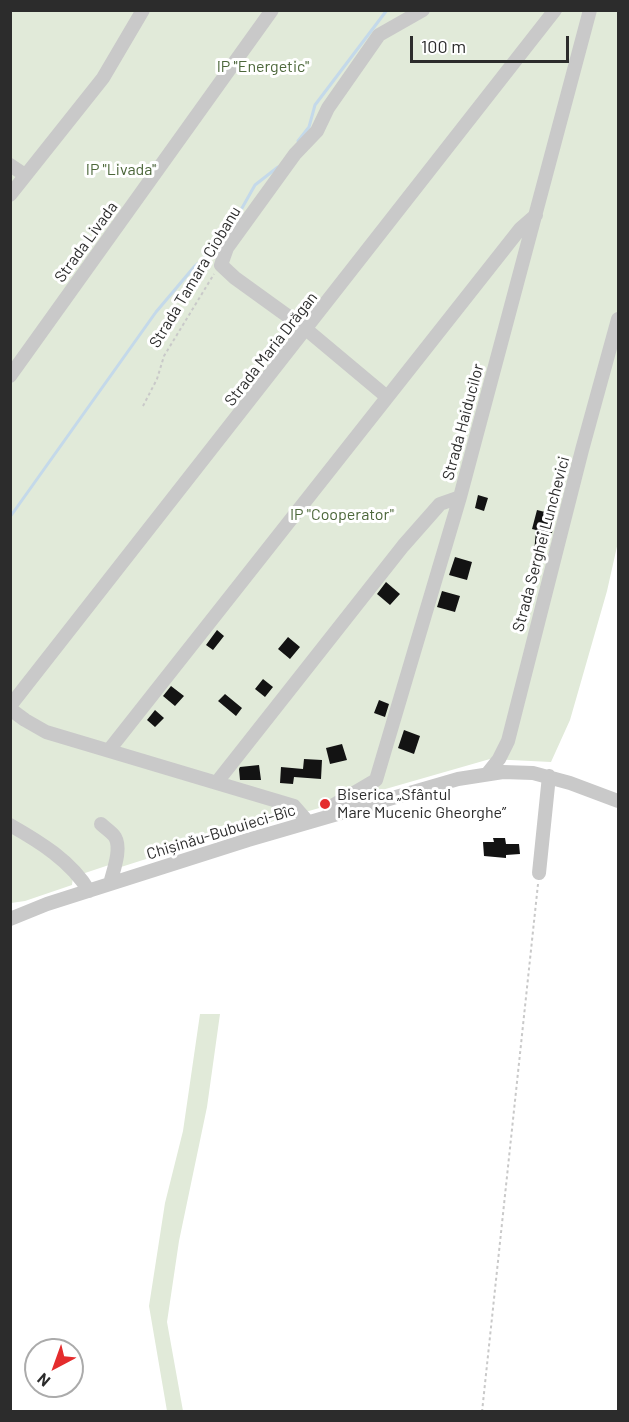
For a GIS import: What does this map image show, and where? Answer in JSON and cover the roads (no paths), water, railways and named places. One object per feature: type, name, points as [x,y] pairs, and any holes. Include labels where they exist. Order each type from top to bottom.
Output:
[{"type":"street","points":[[10,195],[102,78],[143,10]]},
{"type":"street","name":"Strada Livada","points":[[10,376],[272,10]]},
{"type":"street","name":"Strada Tamara Ciobanu","points":[[306,330],[235,278],[221,265],[227,248],[295,154],[317,130],[328,108],[379,35],[423,10]]},
{"type":"street","name":"Strada Maria Drăgan","points":[[10,707],[555,10]]},
{"type":"street","name":"Strada Haiducilor","points":[[328,816],[332,806],[376,780],[460,497],[590,10]]},
{"type":"street","points":[[10,165],[25,175]]},
{"type":"street","points":[[109,750],[519,230],[536,214]]},
{"type":"street","name":"Strada Serghei Lunchevici","points":[[487,774],[500,759],[508,741],[618,319]]},
{"type":"street","points":[[306,330],[387,397]]},
{"type":"street","points":[[217,782],[403,546],[440,504],[460,497]]},
{"type":"street","points":[[10,707],[25,720],[46,732],[294,806],[308,822]]},
{"type":"street","name":"Chișinău-Bubuieci-Bîc","points":[[10,919],[47,904],[308,822],[429,787],[487,774],[519,772],[549,776],[618,798]]},
{"type":"street","points":[[539,873],[549,776]]},
{"type":"street","points":[[100,824],[114,835],[117,842],[117,854],[110,884]]},
{"type":"street","points":[[10,825],[75,870],[89,891]]},
{"type":"waterway","points":[[298,141],[309,127],[315,105],[387,10]]},
{"type":"waterway","points":[[10,517],[156,312],[194,267],[216,248],[233,224],[255,185],[278,167]]},
{"type":"place","name":"Biserica „Sfântul Mare Mucenic Gheorghe”","points":[[325,804]]},
{"type":"park label","name":"IP \"Energetic\"","points":[[263,67]]},
{"type":"park label","name":"IP \"Livada\"","points":[[121,170]]},
{"type":"park label","name":"IP \"Cooperator\"","points":[[342,515]]}]
